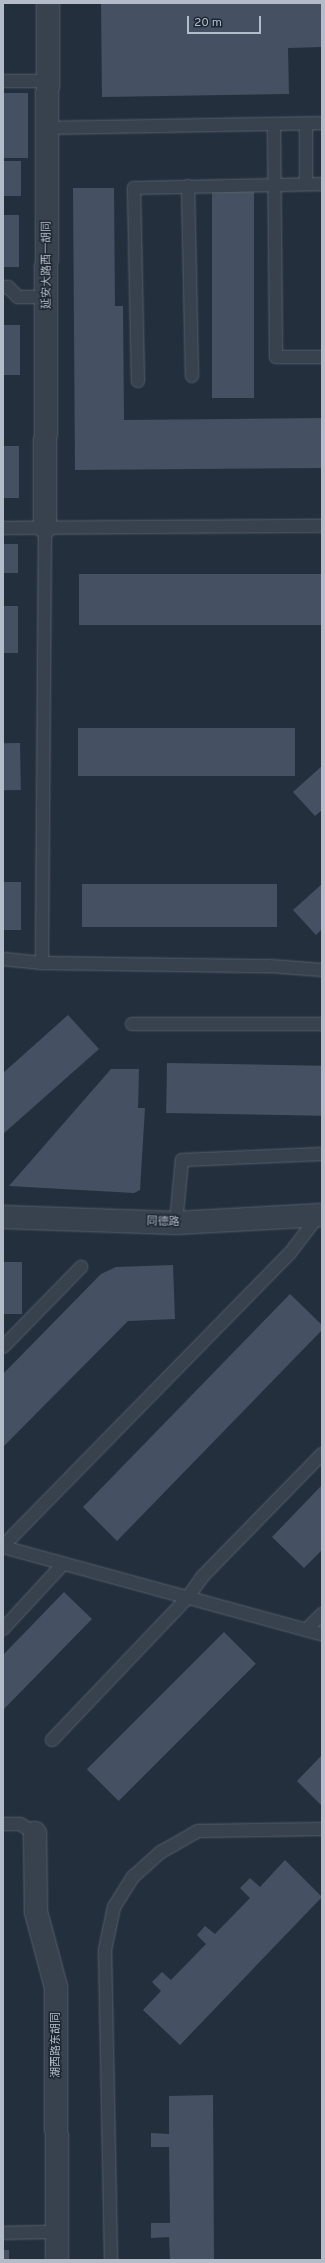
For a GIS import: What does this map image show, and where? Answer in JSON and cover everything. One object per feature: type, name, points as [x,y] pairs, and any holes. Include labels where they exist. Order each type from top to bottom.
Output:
[{"type":"street","name":"延安大路西一胡同","points":[[45,527],[48,3]]},
{"type":"street","name":"同德路","points":[[3,1217],[176,1223],[320,1216]]},
{"type":"street","name":"湖西路东胡同","points":[[35,1833],[36,1912],[56,1987],[57,2260]]},
{"type":"lane","points":[[3,81],[48,81]]},
{"type":"lane","points":[[48,128],[322,123]]},
{"type":"lane","points":[[274,124],[276,357],[322,357]]},
{"type":"lane","points":[[306,124],[306,184]]},
{"type":"lane","points":[[138,381],[134,188],[322,184]]},
{"type":"lane","points":[[188,186],[192,376]]},
{"type":"lane","points":[[3,287],[8,287],[18,297],[47,297]]},
{"type":"lane","points":[[3,528],[322,526]]},
{"type":"lane","points":[[42,964],[45,527]]},
{"type":"lane","points":[[3,959],[42,964],[270,966],[322,970]]},
{"type":"lane","points":[[132,1024],[322,1024]]},
{"type":"lane","points":[[176,1223],[182,1160],[322,1154]]},
{"type":"lane","points":[[320,1216],[290,1253],[3,1547],[62,1565],[322,1634]]},
{"type":"lane","points":[[3,1347],[81,1267]]},
{"type":"lane","points":[[52,1740],[188,1598],[202,1577],[322,1454]]},
{"type":"lane","points":[[3,1629],[62,1565]]},
{"type":"lane","points":[[306,1630],[322,1614]]},
{"type":"lane","points":[[3,1824],[20,1824],[35,1833]]},
{"type":"lane","points":[[111,2260],[105,1950],[114,1907],[132,1877],[161,1852],[198,1831],[322,1829]]},
{"type":"lane","points":[[3,2233],[57,2232]]},
{"type":"building","points":[[101,3],[322,3],[322,47],[288,48],[289,94],[102,97]]},
{"type":"building","points":[[3,93],[28,93],[28,158],[3,158]]},
{"type":"building","points":[[3,161],[21,161],[21,196],[3,196]]},
{"type":"building","points":[[73,188],[114,188],[115,306],[123,306],[124,420],[322,418],[322,468],[75,470]]},
{"type":"building","points":[[212,191],[254,191],[254,398],[212,398]]},
{"type":"building","points":[[3,215],[19,215],[19,267],[3,267]]},
{"type":"building","points":[[3,325],[20,325],[20,375],[3,375]]},
{"type":"building","points":[[3,446],[19,446],[19,498],[3,498]]},
{"type":"building","points":[[3,544],[18,544],[18,573],[3,573]]},
{"type":"building","points":[[79,574],[322,574],[322,625],[79,625]]},
{"type":"building","points":[[3,606],[18,606],[18,653],[3,653]]},
{"type":"building","points":[[78,728],[295,728],[295,776],[78,776]]},
{"type":"building","points":[[3,743],[20,743],[21,790],[4,790]]},
{"type":"building","points":[[322,766],[322,810],[315,816],[293,792]]},
{"type":"building","points":[[3,882],[21,882],[21,930],[3,930]]},
{"type":"building","points":[[82,884],[277,884],[277,927],[82,927]]},
{"type":"building","points":[[322,884],[322,929],[316,935],[293,910]]},
{"type":"building","points":[[68,1015],[99,1049],[3,1134],[3,1073]]},
{"type":"building","points":[[167,1063],[322,1066],[321,1116],[166,1113]]},
{"type":"building","points":[[111,1069],[139,1069],[138,1108],[145,1108],[140,1190],[134,1193],[9,1186]]},
{"type":"building","points":[[3,1262],[22,1262],[22,1314],[3,1314]]},
{"type":"building","points":[[173,1265],[175,1319],[128,1321],[3,1447],[3,1374],[101,1274],[116,1267]]},
{"type":"building","points":[[290,1294],[322,1325],[322,1330],[117,1541],[83,1507]]},
{"type":"building","points":[[322,1485],[322,1550],[304,1568],[272,1537]]},
{"type":"building","points":[[64,1592],[92,1619],[3,1710],[3,1655]]},
{"type":"building","points":[[224,1632],[256,1664],[119,1801],[87,1769]]},
{"type":"building","points":[[322,1755],[322,1806],[297,1781]]},
{"type":"building","points":[[285,1860],[322,1897],[180,2045],[143,2010],[161,1991],[152,1982],[162,1972],[171,1980],[206,1944],[197,1935],[205,1926],[215,1934],[250,1898],[240,1888],[250,1878],[260,1887]]},
{"type":"building","points":[[213,2095],[214,2260],[170,2260],[169,2237],[151,2238],[151,2223],[170,2223],[169,2147],[151,2147],[151,2133],[169,2134],[169,2096]]},
{"type":"building","points":[[3,2250],[9,2250],[9,2260],[3,2260]]}]
